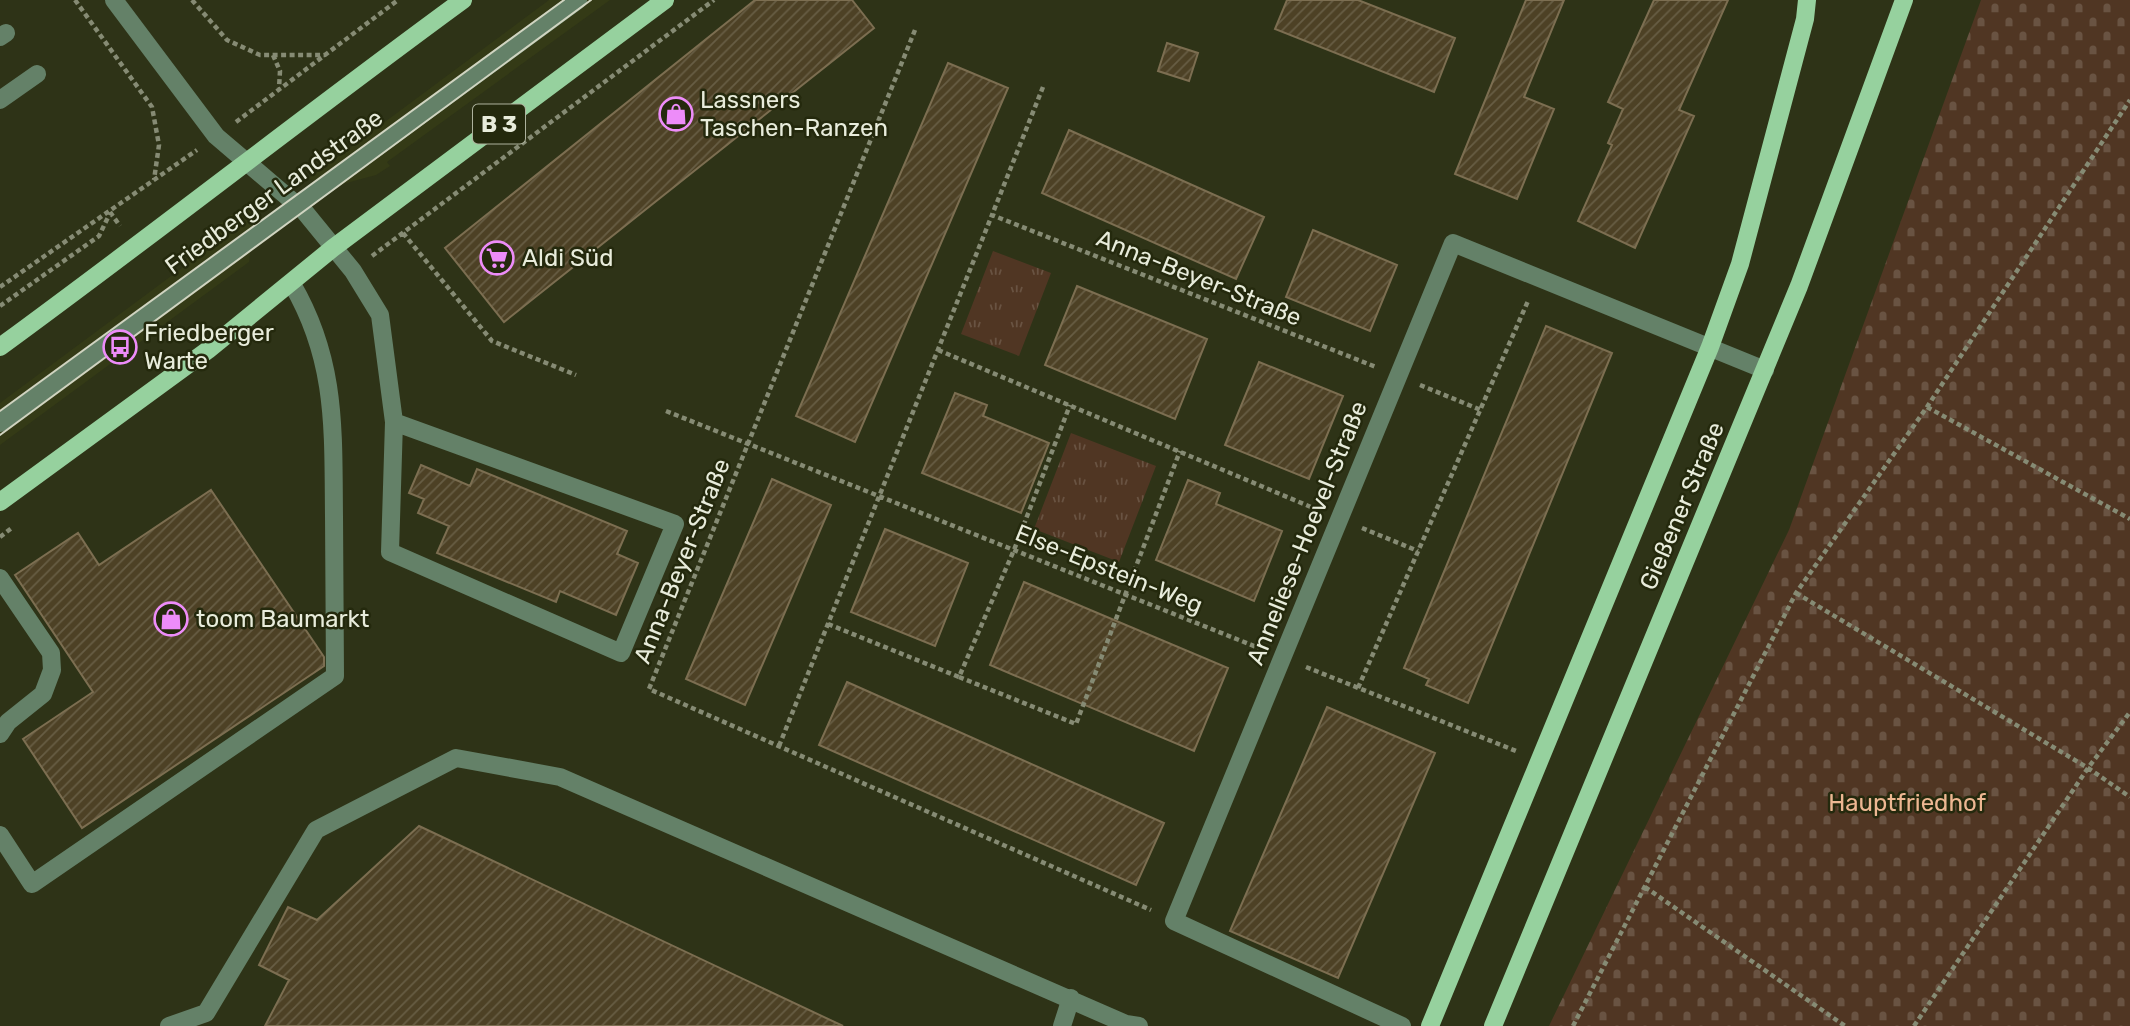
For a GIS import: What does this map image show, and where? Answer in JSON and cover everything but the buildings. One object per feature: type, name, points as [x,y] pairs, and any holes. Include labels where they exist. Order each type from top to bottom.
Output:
[{"type":"main road","name":"Friedberger Landstraße","points":[[0,347],[463,0]]},
{"type":"main road","name":"B 3","points":[[0,502],[208,350],[333,248],[665,0]]},
{"type":"main road","name":"Gießener Straße","points":[[1430,1026],[1710,347],[1740,264],[1805,19],[1807,0]]},
{"type":"main road","name":"Gießener Straße","points":[[1493,1026],[1799,286],[1904,0]]},
{"type":"street","points":[[114,0],[216,136],[297,205],[353,271],[380,315],[394,422],[390,552],[621,653],[675,524],[394,422]]},
{"type":"street","name":"Friedberger Landstraße","points":[[0,423],[578,0]]},
{"type":"street","points":[[0,100],[37,74]]},
{"type":"street","name":"Anneliese-Hoevel-Straße","points":[[1174,921],[1452,243],[1765,370]]},
{"type":"street","points":[[0,835],[32,884],[335,676],[333,411],[325,364],[305,307],[292,284]]},
{"type":"street","points":[[0,578],[51,653],[52,670],[43,694],[8,722],[0,734]]},
{"type":"street","points":[[169,1026],[206,1013],[316,830],[456,758],[560,777],[1131,1025]]},
{"type":"street","points":[[1174,921],[1402,1026]]},
{"type":"street","points":[[1062,1026],[1070,998]]},
{"type":"path","points":[[75,0],[152,107],[159,145],[154,181]]},
{"type":"path","points":[[192,0],[227,40],[260,55],[326,55]]},
{"type":"path","points":[[273,55],[280,71],[279,89],[398,0]]},
{"type":"path","name":"Anna-Beyer-Straße","points":[[915,30],[649,689],[1174,921]]},
{"type":"path","points":[[779,746],[1044,87]]},
{"type":"path","points":[[1573,1026],[1796,593],[1927,407],[2130,100]]},
{"type":"path","points":[[110,212],[124,231]]},
{"type":"path","points":[[0,287],[110,212]]},
{"type":"path","points":[[0,306],[99,236],[110,212]]},
{"type":"path","name":"Anna-Beyer-Straße","points":[[992,215],[1480,410]]},
{"type":"path","points":[[403,233],[492,341],[576,375]]},
{"type":"path","points":[[1359,688],[1538,278]]},
{"type":"path","points":[[938,350],[1418,551]]},
{"type":"path","points":[[959,677],[1014,550],[1070,405]]},
{"type":"path","points":[[1927,407],[2130,519]]},
{"type":"path","name":"Else-Epstein-Weg","points":[[666,411],[1539,761]]},
{"type":"path","points":[[828,624],[1076,724],[1181,452]]},
{"type":"path","points":[[1796,593],[2088,768],[2130,797]]},
{"type":"path","points":[[1914,1026],[2088,768],[2130,712]]},
{"type":"path","points":[[1644,887],[1844,1026]]},
{"type":"shaded area","points":[[549,0],[610,0],[387,162],[390,166],[376,175],[339,185],[308,179]]},
{"type":"shaded area","points":[[251,200],[254,220],[249,262],[0,445],[0,403],[182,268],[196,242]]},
{"type":"green space","name":"Hauptfriedhof","points":[[1981,0],[2130,0],[2130,1026],[1549,1026],[1789,530]]},
{"type":"green space","points":[[993,251],[1051,273],[1019,356],[961,334]]},
{"type":"green space","points":[[1071,433],[1156,466],[1119,562],[1034,529]]},
{"type":"tram line","points":[[0,411],[564,0]]},
{"type":"tram line","points":[[0,435],[591,0]]},
{"type":"place","name":"Lassners Taschen-Ranzen","points":[[676,114]]},
{"type":"place","name":"Aldi Süd","points":[[497,258]]},
{"type":"place","name":"Friedberger Warte","points":[[120,347]]},
{"type":"place","name":"toom Baumarkt","points":[[171,619]]}]
